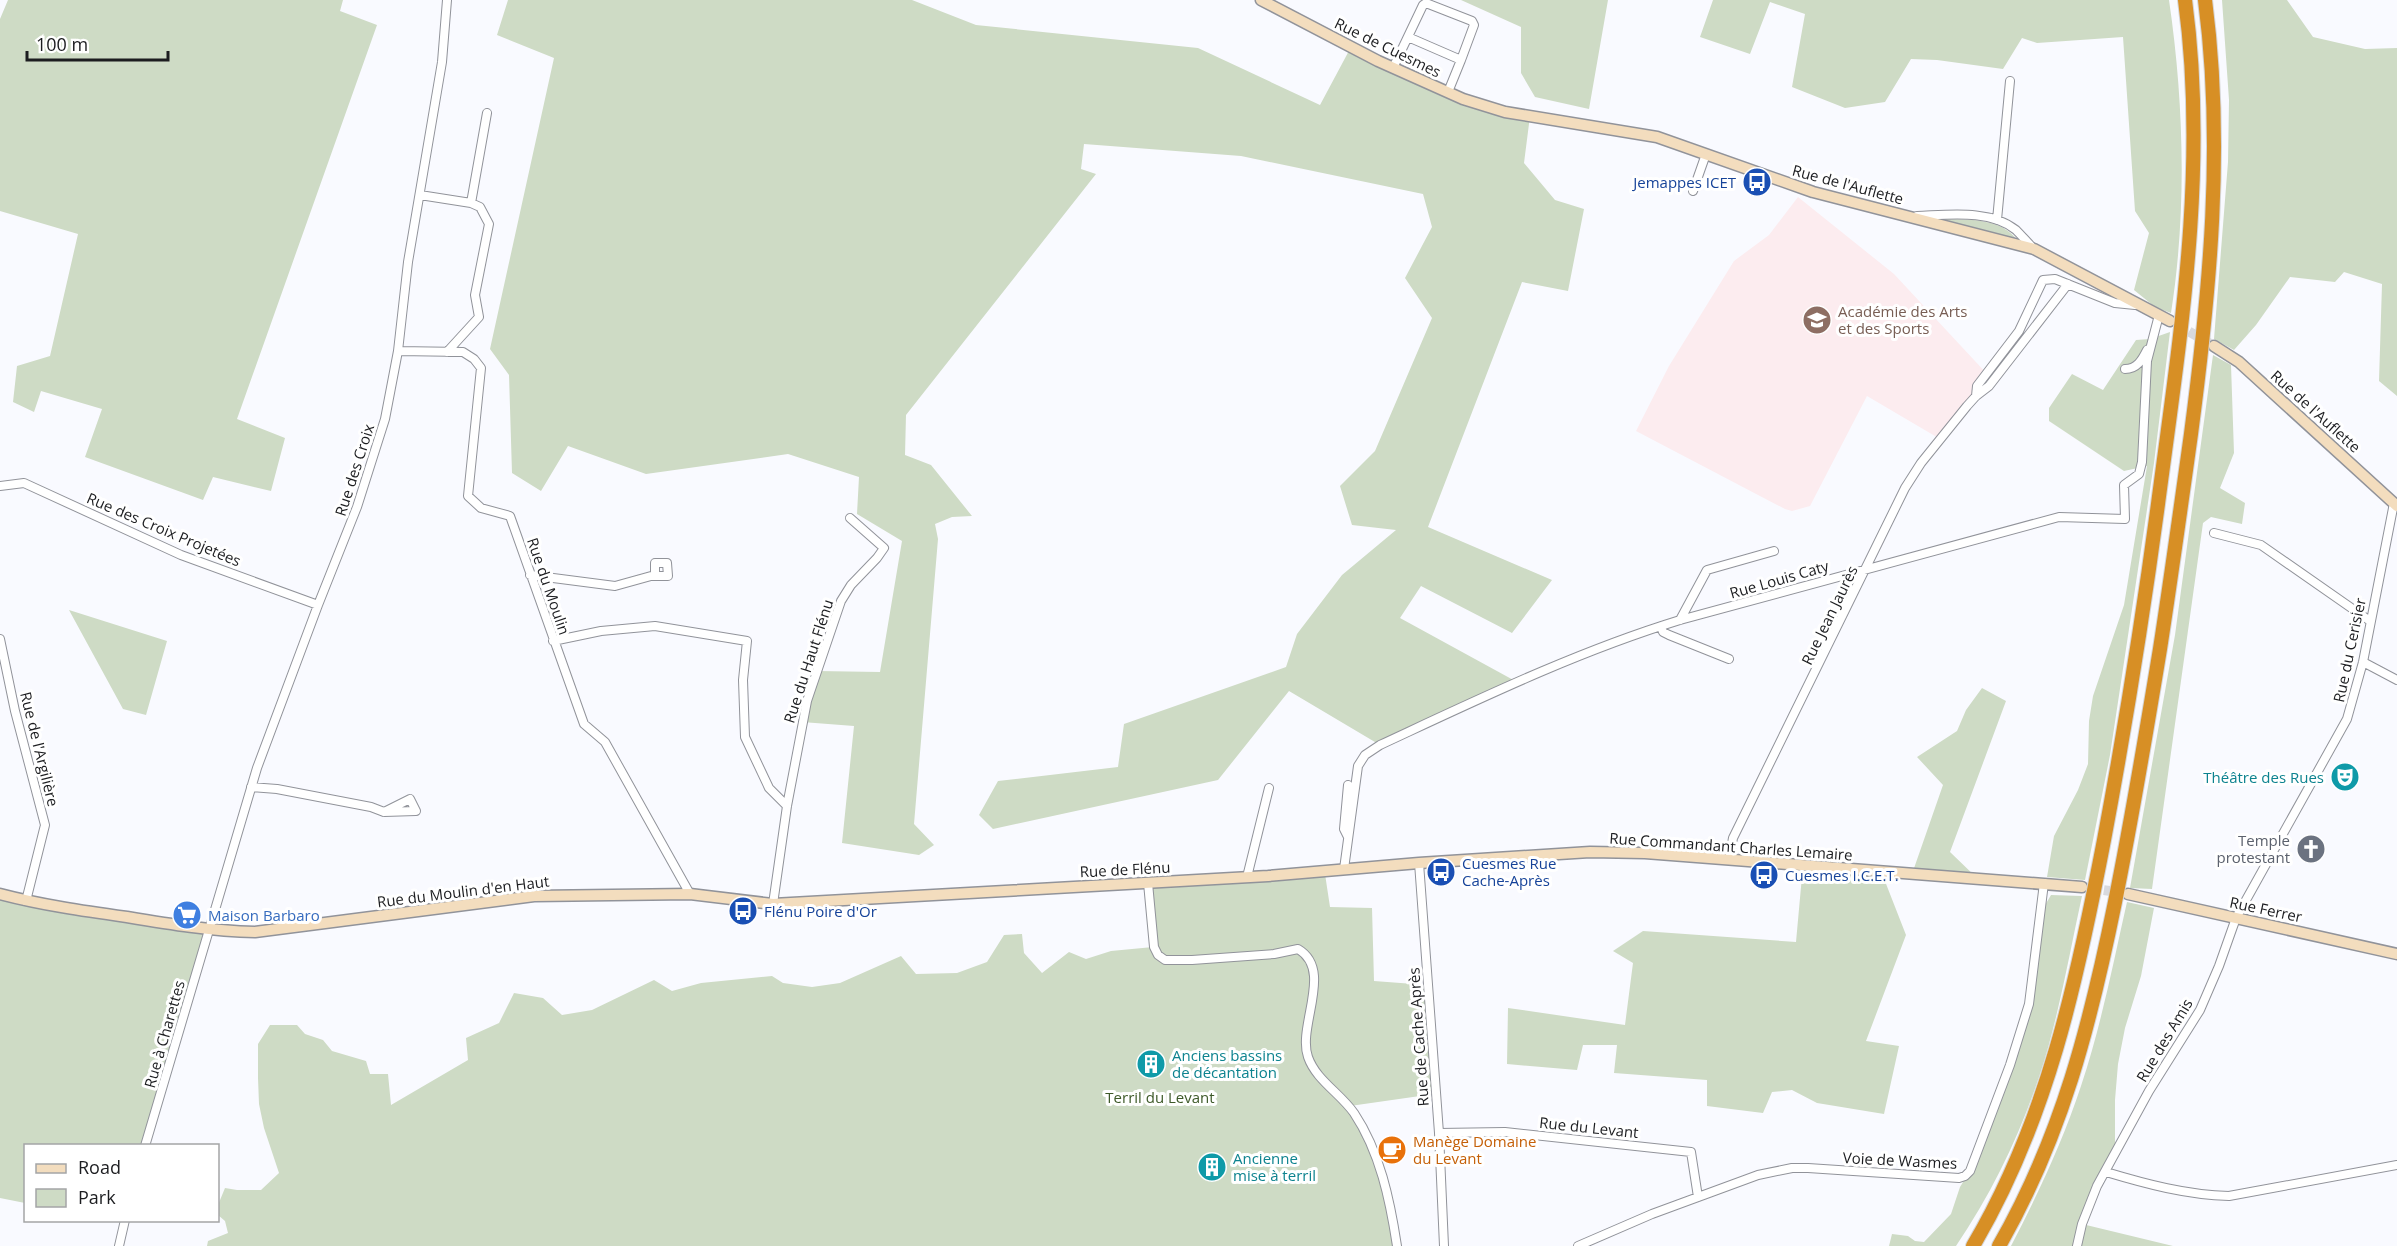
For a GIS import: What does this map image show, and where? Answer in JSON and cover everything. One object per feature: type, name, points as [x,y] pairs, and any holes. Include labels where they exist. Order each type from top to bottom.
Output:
[{"type":"highway","points":[[1972,1246],[2004,1188],[2024,1145],[2056,1054],[2079,962],[2119,760],[2150,568],[2192,224],[2195,130],[2190,37],[2185,0]]},
{"type":"highway","points":[[2205,0],[2213,81]]},
{"type":"highway","points":[[1999,1246],[2045,1154],[2063,1109],[2102,964],[2141,763],[2172,571],[2199,370],[2214,179],[2212,0]]},
{"type":"street","name":"Rue des Croix","points":[[208,929],[251,787],[357,507],[385,419],[398,351],[408,262],[442,62],[447,0]]},
{"type":"street","name":"Rue de Cuesmes","points":[[1261,0],[1393,68],[1463,99],[1505,112]]},
{"type":"street","points":[[1393,68],[1423,5],[1431,4],[1472,21],[1474,25],[1448,92]]},
{"type":"street","points":[[1408,37],[1461,60]]},
{"type":"street","points":[[1997,220],[2010,81]]},
{"type":"street","name":"Rue de l'Auflette","points":[[1505,112],[1657,137],[1813,192],[2034,249],[2170,321]]},
{"type":"street","points":[[471,203],[487,113]]},
{"type":"street","points":[[1693,191],[1706,154]]},
{"type":"street","points":[[420,195],[471,203],[480,207],[489,224],[475,294],[479,317],[447,352]]},
{"type":"street","points":[[1909,216],[1978,216],[1997,220],[2014,229],[2034,249]]},
{"type":"street","name":"Rue Jean Jaurès","points":[[1976,396],[1977,386],[1988,375],[2019,331],[2043,280],[2050,279],[2068,284],[2115,303],[2141,306]]},
{"type":"street","name":"Rue Jean Jaurès","points":[[1729,860],[1733,838],[1912,476],[1976,396],[1989,386],[2068,284]]},
{"type":"street","name":"Rue Louis Caty","points":[[1344,869],[1358,766],[1365,755],[1380,745],[1556,664],[1627,636],[1661,626],[2059,517],[2125,519],[2124,485],[2139,474],[2142,462],[2147,361],[2159,315]]},
{"type":"street","points":[[2126,369],[2132,369],[2138,365],[2151,344]]},
{"type":"street","name":"Rue de l'Auflette","points":[[2214,346],[2239,362],[2395,504]]},
{"type":"street","name":"Rue du Moulin","points":[[398,351],[463,352],[474,359],[481,368],[468,496],[481,508],[510,516],[584,724],[605,742],[690,894]]},
{"type":"street","name":"Rue des Croix Projetées","points":[[0,486],[24,483],[181,555],[318,605]]},
{"type":"street","name":"Rue du Cerisier","points":[[2236,918],[2334,747],[2347,720],[2363,662],[2395,504]]},
{"type":"street","name":"Rue du Haut Flénu","points":[[774,904],[787,806],[807,701],[841,601],[851,585],[884,548],[850,518]]},
{"type":"street","points":[[2214,533],[2261,545],[2370,621]]},
{"type":"street","points":[[1680,621],[1707,570],[1773,551]]},
{"type":"street","points":[[530,575],[615,586],[655,576]]},
{"type":"street","points":[[553,640],[600,631],[655,626],[747,640],[743,680],[745,737],[769,788],[787,806]]},
{"type":"street","points":[[1661,626],[1663,632],[1669,635],[1729,659]]},
{"type":"street","name":"Rue de l'Argilière","points":[[0,639],[15,711],[45,825],[26,901]]},
{"type":"street","points":[[2363,662],[2397,680]]},
{"type":"street","points":[[1348,785],[1344,829],[1348,838]]},
{"type":"street","points":[[251,787],[277,789],[371,807],[384,812]]},
{"type":"street","points":[[1247,877],[1269,788]]},
{"type":"street","name":"Rue Commandant Charles Lemaire","points":[[1344,869],[1590,852],[1645,853],[2044,884]]},
{"type":"street","name":"Rue de Cache Après","points":[[1419,863],[1439,1133],[1444,1246]]},
{"type":"street","name":"Rue de Flénu","points":[[1006,890],[1247,877],[1344,869]]},
{"type":"street","points":[[1148,883],[1154,947],[1158,955],[1165,960],[1274,954],[1298,949],[1306,954],[1312,965],[1315,985],[1308,1029],[1307,1055],[1317,1074],[1352,1110],[1371,1141],[1382,1175],[1397,1246]]},
{"type":"street","points":[[2044,884],[2082,887]]},
{"type":"street","name":"Voie de Wasmes","points":[[1578,1246],[1652,1214],[1758,1175],[1792,1168],[1959,1178],[1965,1176],[1970,1171],[2010,1065],[2029,1004],[2044,884]]},
{"type":"street","name":"Rue du Moulin d'en Haut","points":[[0,894],[26,901],[208,929],[255,932],[534,896],[690,894],[774,904],[1006,890]]},
{"type":"street","name":"Rue Ferrer","points":[[2128,894],[2397,954]]},
{"type":"street","name":"Rue des Amis","points":[[2077,1246],[2090,1203],[2106,1172],[2149,1090],[2200,1010],[2236,918]]},
{"type":"street","name":"Rue à Charettes","points":[[146,1144],[208,929]]},
{"type":"street","name":"Rue du Levant","points":[[1439,1133],[1505,1132],[1691,1152],[1698,1197]]},
{"type":"street","points":[[2106,1172],[2146,1185],[2210,1196],[2229,1196],[2397,1165]]},
{"type":"street","points":[[119,1246],[125,1222]]},
{"type":"shaded area","name":"Académie des Arts et des Sports","points":[[1798,197],[1894,274],[1988,375],[1976,396],[1940,439],[1867,396],[1810,506],[1792,511],[1636,431],[1669,366],[1734,261],[1769,235]]},
{"type":"green space","points":[[8,0],[343,0],[340,11],[377,25],[237,419],[285,438],[271,491],[213,477],[203,500],[85,457],[102,409],[41,391],[34,412],[13,402],[17,366],[50,356],[78,234],[0,211],[0,19]]},
{"type":"green space","points":[[508,0],[912,0],[976,25],[1198,48],[1320,105],[1351,47],[1463,99],[1530,116],[1524,163],[1555,200],[1584,209],[1568,291],[1522,282],[1428,527],[1552,580],[1512,633],[1421,586],[1400,618],[1517,682],[1380,745],[1289,691],[1218,780],[993,829],[979,815],[998,781],[1118,767],[1124,724],[1286,667],[1297,634],[1342,575],[1396,530],[1352,525],[1340,486],[1375,451],[1432,318],[1405,278],[1432,227],[1423,194],[1241,156],[1084,144],[1081,169],[1096,174],[906,415],[905,455],[931,465],[972,516],[952,517],[935,524],[938,539],[914,824],[934,845],[919,855],[842,843],[854,726],[802,722],[817,671],[880,672],[902,541],[857,514],[859,477],[788,454],[646,474],[568,446],[541,491],[512,473],[509,375],[490,349],[554,58],[497,35]]},
{"type":"green space","points":[[1461,0],[1608,0],[1589,109],[1535,97],[1521,73],[1521,27]]},
{"type":"green space","points":[[1713,0],[2169,0],[2178,78],[2182,156],[2180,235],[2171,313],[2155,307],[2134,290],[2149,233],[2135,211],[2123,37],[2037,43],[2022,38],[2003,69],[1937,60],[1911,59],[1885,102],[1845,108],[1792,87],[1805,14],[1770,2],[1750,54],[1700,37]]},
{"type":"green space","points":[[2222,0],[2287,0],[2313,37],[2365,49],[2397,48],[2397,396],[2379,381],[2382,284],[2344,272],[2335,282],[2290,277],[2256,325],[2234,350],[2214,339],[2228,162],[2229,100]]},
{"type":"green space","points":[[1942,219],[1983,221],[2003,228],[2018,241]]},
{"type":"green space","points":[[2170,332],[2154,463],[2110,755],[2085,880],[2047,877],[2054,836],[2078,790],[2088,764],[2089,721],[2093,696],[2124,605],[2147,466],[2124,471],[2049,421],[2049,408],[2072,374],[2103,390],[2136,340],[2150,339]]},
{"type":"green space","points":[[2213,355],[2231,365],[2234,453],[2220,488],[2245,503],[2242,524],[2211,517],[2203,523],[2152,889],[2130,888],[2175,635]]},
{"type":"green space","points":[[69,610],[167,641],[146,715],[123,709]]},
{"type":"green space","points":[[1982,688],[2006,701],[1950,852],[1978,879],[1912,874],[1943,785],[1917,757],[1957,731],[1966,710]]},
{"type":"green space","points":[[1803,865],[1881,871],[1906,935],[1866,1041],[1899,1046],[1884,1114],[1817,1103],[1792,1090],[1772,1092],[1763,1113],[1707,1106],[1707,1080],[1614,1073],[1617,1045],[1583,1045],[1577,1070],[1507,1064],[1508,1008],[1625,1025],[1633,963],[1613,951],[1643,931],[1796,942]]},
{"type":"green space","name":"Terril du Levant","points":[[1325,874],[1330,907],[1372,908],[1374,981],[1427,985],[1434,1094],[1350,1106],[1371,1141],[1397,1246],[207,1246],[208,1241],[228,1233],[225,1221],[219,1216],[219,1203],[225,1188],[261,1190],[279,1173],[264,1128],[259,1104],[258,1044],[270,1025],[297,1025],[305,1034],[323,1040],[332,1051],[366,1061],[370,1074],[388,1074],[391,1105],[468,1060],[466,1038],[499,1023],[514,993],[543,998],[562,1015],[592,1010],[654,980],[672,991],[701,983],[772,976],[783,983],[812,987],[840,983],[901,956],[916,974],[957,973],[987,962],[1004,935],[1022,934],[1024,953],[1042,973],[1069,952],[1086,959],[1111,951],[1153,947],[1148,883]]},
{"type":"green space","points":[[0,894],[208,929],[147,1144],[24,1144],[24,1203],[0,1198]]},
{"type":"green space","points":[[2051,895],[2082,896],[2047,1052],[2014,1141],[1982,1205],[1956,1246],[1889,1246],[1892,1234],[1908,1236],[1915,1241],[1924,1242],[1951,1214],[1960,1187],[1970,1171],[2029,1004],[2041,912]]},
{"type":"green space","points":[[2127,902],[2154,908],[2141,976],[2125,1028],[2118,1064],[2115,1154],[2082,1224],[2173,1246],[2011,1246],[2049,1167],[2081,1086],[2101,1018]]},
{"type":"tunnel","points":[[2176,324],[2214,346]]},
{"type":"tunnel","points":[[2089,888],[2124,893]]},
{"type":"place","name":"Jemappes ICET","points":[[1757,182]]},
{"type":"place","name":"Académie des Arts et des Sports","points":[[1817,320]]},
{"type":"place","name":"Théâtre des Rues","points":[[2345,777]]},
{"type":"place","name":"Temple protestant","points":[[2311,849]]},
{"type":"place","name":"Cuesmes Rue Cache-Après","points":[[1441,872]]},
{"type":"place","name":"Cuesmes I.C.E.T.","points":[[1764,875]]},
{"type":"place","name":"Flénu Poire d'Or","points":[[743,911]]},
{"type":"place","name":"Maison Barbaro","points":[[187,915]]},
{"type":"place","name":"Anciens bassins de décantation","points":[[1151,1064]]},
{"type":"place","name":"Manège Domaine du Levant","points":[[1392,1150]]},
{"type":"place","name":"Ancienne mise à terril","points":[[1212,1167]]}]
